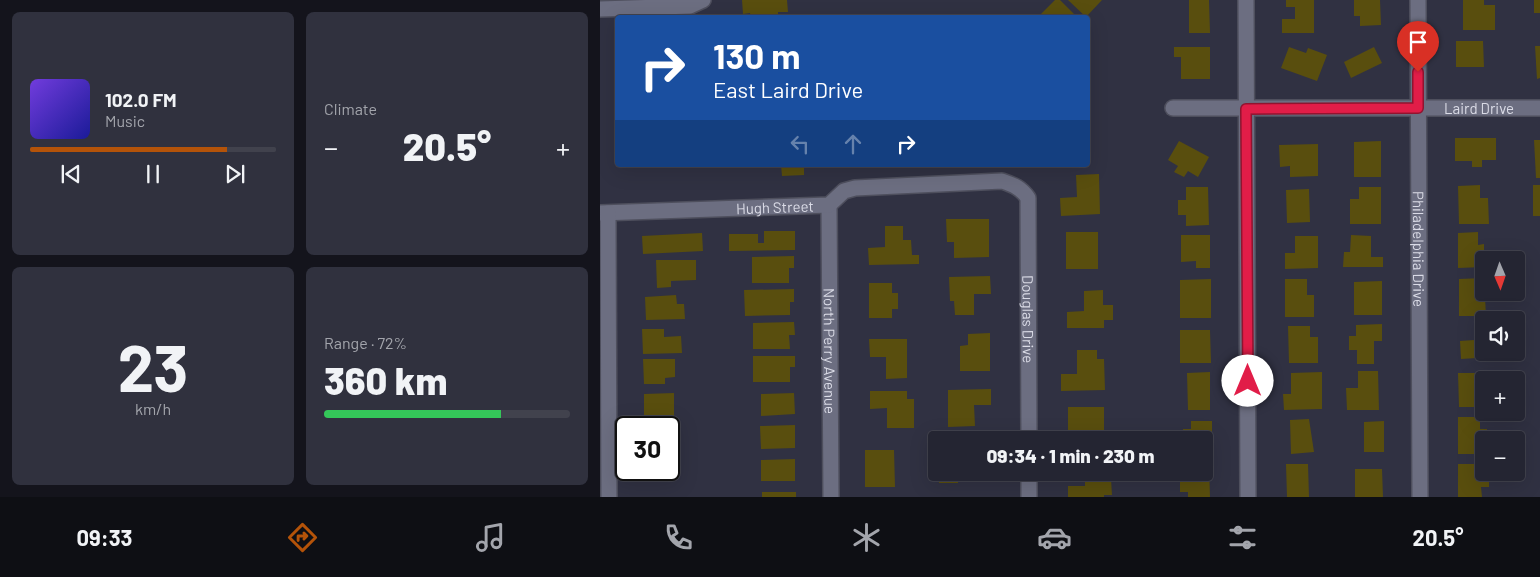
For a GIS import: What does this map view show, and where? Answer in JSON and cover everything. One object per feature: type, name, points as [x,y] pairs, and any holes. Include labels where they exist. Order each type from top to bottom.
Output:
[{"type":"street","points":[[600,8],[690,6],[703,0]]},
{"type":"street","points":[[1246,0],[1248,497]]},
{"type":"street","name":"Philadelphia Drive","points":[[1418,0],[1420,497]]},
{"type":"street","name":"Laird Drive","points":[[1173,108],[1540,108]]},
{"type":"street","name":"Hugh Street","points":[[604,213],[829,205],[844,191],[855,188],[1002,181],[1023,190],[1028,198]]},
{"type":"street","name":"Douglas Drive","points":[[1028,198],[1029,431]]},
{"type":"street","name":"North Perry Avenue","points":[[829,205],[832,497]]},
{"type":"street","points":[[604,213],[610,497]]},
{"type":"street","points":[[1029,481],[1029,497]]},
{"type":"building","points":[[742,0],[787,0],[788,12],[778,12],[778,15],[743,14]]},
{"type":"building","points":[[1055,0],[1060,0],[1075,15],[1040,15]]},
{"type":"building","points":[[1068,0],[1102,0],[1088,15],[1084,15]]},
{"type":"building","points":[[1189,0],[1209,0],[1210,33],[1189,33]]},
{"type":"building","points":[[1286,0],[1314,0],[1314,33],[1282,33],[1282,19],[1295,19],[1295,7],[1286,7]]},
{"type":"building","points":[[1354,0],[1380,0],[1381,25],[1360,26],[1360,16],[1354,16]]},
{"type":"building","points":[[1463,0],[1484,0],[1484,5],[1495,5],[1495,30],[1463,30]]},
{"type":"building","points":[[1534,0],[1540,0],[1540,13],[1534,13]]},
{"type":"building","points":[[1456,41],[1483,41],[1484,67],[1456,67]]},
{"type":"building","points":[[1535,46],[1540,46],[1540,78],[1537,79]]},
{"type":"building","points":[[1174,47],[1210,47],[1210,79],[1181,79],[1181,57],[1174,57]]},
{"type":"building","points":[[1289,47],[1306,53],[1308,48],[1327,55],[1317,81],[1281,68]]},
{"type":"building","points":[[1374,47],[1382,63],[1351,78],[1344,62]]},
{"type":"building","points":[[1455,138],[1496,138],[1496,160],[1482,160],[1482,167],[1472,167],[1472,161],[1455,161]]},
{"type":"building","points":[[1534,140],[1540,140],[1540,178],[1536,178]]},
{"type":"building","points":[[1179,141],[1209,157],[1198,177],[1188,171],[1184,177],[1174,172],[1178,166],[1168,160]]},
{"type":"building","points":[[1381,141],[1381,177],[1354,177],[1354,142]]},
{"type":"building","points":[[1318,144],[1318,176],[1290,177],[1290,166],[1280,167],[1279,145]]},
{"type":"building","points":[[781,167],[804,167],[804,175],[782,176]]},
{"type":"building","points":[[1099,174],[1100,214],[1061,216],[1060,198],[1077,197],[1076,175]]},
{"type":"building","points":[[1480,185],[1480,198],[1488,198],[1489,224],[1459,224],[1458,186]]},
{"type":"building","points":[[1533,185],[1540,185],[1540,216],[1533,216]]},
{"type":"building","points":[[1186,187],[1208,187],[1209,225],[1186,226],[1186,215],[1178,215],[1178,200],[1186,200]]},
{"type":"building","points":[[1359,187],[1381,187],[1381,224],[1350,224],[1350,199],[1359,199]]},
{"type":"building","points":[[1309,189],[1310,222],[1287,223],[1286,190]]},
{"type":"building","points":[[946,219],[989,219],[989,257],[954,258],[954,242],[947,242]]},
{"type":"building","points":[[885,226],[903,226],[903,240],[911,240],[912,255],[919,255],[919,264],[869,265],[868,248],[885,247]]},
{"type":"building","points":[[764,231],[795,231],[795,250],[729,251],[729,234],[758,234],[758,243],[764,243]]},
{"type":"building","points":[[1066,232],[1098,232],[1098,269],[1066,269]]},
{"type":"building","points":[[1478,232],[1478,245],[1484,244],[1484,251],[1475,251],[1475,267],[1458,268],[1458,233]]},
{"type":"building","points":[[702,233],[703,251],[643,254],[642,236]]},
{"type":"building","points":[[1181,235],[1210,235],[1210,268],[1196,268],[1196,261],[1181,262]]},
{"type":"building","points":[[1351,235],[1371,236],[1371,257],[1383,257],[1383,267],[1343,267],[1344,252],[1350,252]]},
{"type":"building","points":[[1295,236],[1318,236],[1318,268],[1285,269],[1285,253],[1295,253]]},
{"type":"building","points":[[794,256],[794,268],[789,268],[789,283],[752,283],[752,257]]},
{"type":"building","points":[[656,260],[696,260],[696,280],[671,281],[671,287],[657,288]]},
{"type":"building","points":[[990,276],[991,294],[974,294],[974,315],[955,315],[954,301],[950,301],[949,277]]},
{"type":"building","points":[[1475,278],[1475,301],[1485,301],[1486,311],[1475,311],[1475,316],[1459,316],[1459,279]]},
{"type":"building","points":[[1211,279],[1211,318],[1180,318],[1180,280]]},
{"type":"building","points":[[1285,279],[1307,279],[1307,295],[1314,295],[1314,317],[1285,317]]},
{"type":"building","points":[[1382,281],[1382,315],[1354,315],[1354,282]]},
{"type":"building","points":[[869,283],[892,283],[892,293],[898,293],[898,309],[892,309],[892,318],[869,318]]},
{"type":"building","points":[[794,289],[794,302],[790,302],[790,315],[745,316],[744,290]]},
{"type":"building","points":[[1103,290],[1103,305],[1113,305],[1113,320],[1104,320],[1104,328],[1067,328],[1067,312],[1084,311],[1084,291]]},
{"type":"building","points":[[676,295],[677,304],[684,304],[685,319],[646,320],[645,297]]},
{"type":"building","points":[[794,322],[795,335],[789,335],[790,349],[753,349],[753,323]]},
{"type":"building","points":[[1382,324],[1382,341],[1374,341],[1374,364],[1357,364],[1357,350],[1349,350],[1349,336],[1356,336],[1356,325]]},
{"type":"building","points":[[1288,326],[1310,326],[1310,337],[1318,337],[1318,363],[1289,363]]},
{"type":"building","points":[[642,329],[664,329],[664,337],[681,336],[682,353],[643,354]]},
{"type":"building","points":[[1180,330],[1210,330],[1211,363],[1180,363]]},
{"type":"building","points":[[1474,331],[1475,358],[1461,359],[1460,341],[1474,340]]},
{"type":"building","points":[[990,333],[990,371],[960,371],[960,346],[968,345],[968,334]]},
{"type":"building","points":[[869,339],[907,339],[907,378],[886,379],[886,357],[870,357]]},
{"type":"building","points":[[1077,350],[1097,350],[1097,359],[1104,359],[1105,390],[1061,391],[1061,374],[1077,374]]},
{"type":"building","points":[[753,356],[795,356],[795,367],[790,367],[790,382],[753,382]]},
{"type":"building","points":[[643,359],[675,359],[675,377],[665,378],[665,384],[644,384]]},
{"type":"building","points":[[1358,371],[1378,371],[1379,410],[1347,410],[1346,388],[1358,388]]},
{"type":"building","points":[[1210,372],[1210,410],[1188,410],[1187,373]]},
{"type":"building","points":[[1322,372],[1322,409],[1284,410],[1283,394],[1291,394],[1291,373]]},
{"type":"building","points":[[1458,373],[1475,373],[1475,407],[1459,407]]},
{"type":"building","points":[[991,389],[991,405],[974,405],[975,426],[948,427],[948,390]]},
{"type":"building","points":[[870,391],[907,391],[907,399],[914,399],[914,428],[887,428],[887,408],[870,409]]},
{"type":"building","points":[[674,393],[674,416],[644,416],[644,394]]},
{"type":"building","points":[[794,393],[795,414],[761,416],[761,394]]},
{"type":"building","points":[[1068,407],[1104,407],[1104,431],[1068,430]]},
{"type":"building","points":[[1458,417],[1475,417],[1475,421],[1480,421],[1480,429],[1487,429],[1487,431],[1475,431],[1475,454],[1458,454]]},
{"type":"building","points":[[1309,419],[1314,452],[1291,454],[1290,420]]},
{"type":"building","points":[[1191,421],[1212,421],[1212,431],[1183,431],[1183,429],[1191,429]]},
{"type":"building","points":[[1384,421],[1384,452],[1364,452],[1364,422]]},
{"type":"building","points":[[795,425],[795,448],[761,449],[760,426]]},
{"type":"building","points":[[865,450],[894,450],[895,487],[865,487]]},
{"type":"building","points":[[795,459],[795,481],[761,481],[761,460]]},
{"type":"building","points":[[1286,464],[1308,464],[1309,497],[1287,497]]},
{"type":"building","points":[[1458,464],[1475,464],[1475,481],[1489,481],[1489,487],[1481,487],[1482,497],[1458,497]]},
{"type":"building","points":[[1355,469],[1382,469],[1383,497],[1355,497]]},
{"type":"building","points":[[939,481],[958,481],[958,483],[939,483]]},
{"type":"building","points":[[962,481],[992,481],[992,482]]},
{"type":"building","points":[[1085,481],[1111,481],[1112,495],[1104,495],[1104,497],[1068,497],[1068,486],[1085,486]]},
{"type":"building","points":[[1180,481],[1209,481],[1210,497],[1188,497],[1188,492],[1180,492]]},
{"type":"building","points":[[762,492],[796,492],[796,497],[762,497]]},
{"type":"route","points":[[1248,381],[1246,109],[1418,108],[1418,72]]}]
